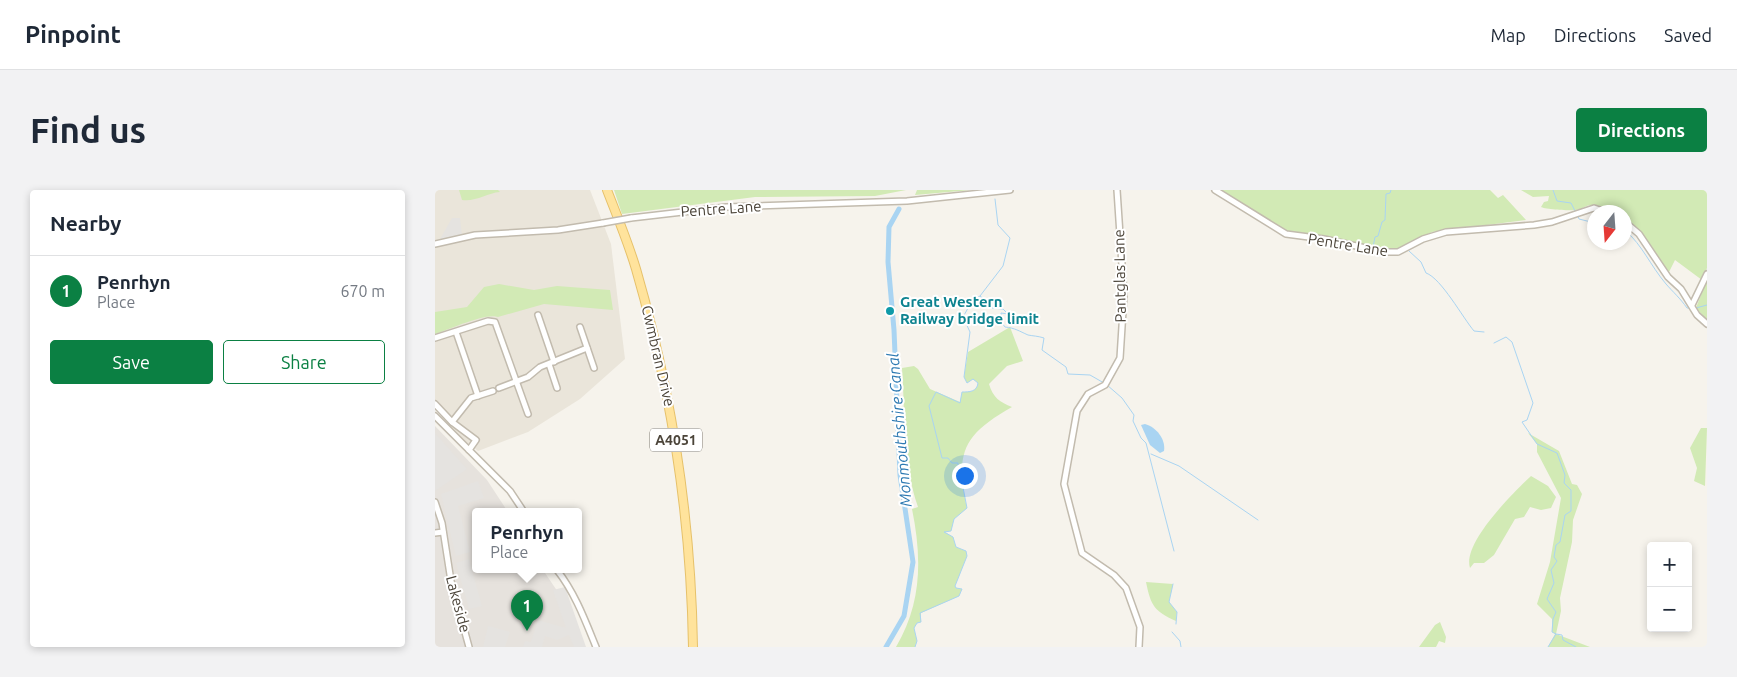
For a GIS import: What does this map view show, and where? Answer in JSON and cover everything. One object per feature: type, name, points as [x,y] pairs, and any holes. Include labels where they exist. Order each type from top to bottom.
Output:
[{"type":"main road","name":"Cwmbran Drive","points":[[607,190],[635,266],[670,406],[687,523],[693,647]]},
{"type":"street","name":"Pentre Lane","points":[[435,244],[475,235],[558,230],[631,218],[726,207],[907,201],[1009,190]]},
{"type":"street","name":"Pantglas Lane","points":[[1117,190],[1124,295],[1119,358],[1105,385],[1088,394],[1077,411],[1064,484],[1083,553],[1114,576],[1126,588],[1140,627],[1139,647]]},
{"type":"street","name":"Pentre Lane","points":[[1215,190],[1286,234],[1324,239],[1383,252],[1398,252],[1423,239],[1446,232],[1534,225],[1587,210]]},
{"type":"street","points":[[1632,228],[1639,234],[1668,278],[1681,290],[1697,315],[1707,324]]},
{"type":"street","points":[[1692,305],[1707,274]]},
{"type":"street","points":[[538,315],[557,388]]},
{"type":"street","points":[[435,338],[488,321],[495,322],[527,414]]},
{"type":"street","points":[[580,327],[594,368]]},
{"type":"street","points":[[455,332],[478,396]]},
{"type":"street","points":[[499,388],[587,348]]},
{"type":"street","points":[[452,422],[468,401],[493,391]]},
{"type":"street","points":[[435,404],[452,422],[476,440],[469,450]]},
{"type":"street","points":[[435,416],[510,491],[521,508]]},
{"type":"street","name":"Lakeside","points":[[435,502],[443,532],[447,563],[469,647]]},
{"type":"street","points":[[435,533],[443,532]]},
{"type":"street","points":[[560,573],[567,582],[596,647]]},
{"type":"shaded area","points":[[435,190],[590,190],[611,244],[625,359],[580,399],[528,432],[478,451],[460,437],[435,409]]},
{"type":"shaded area","points":[[452,218],[460,218],[462,235],[439,241]]},
{"type":"shaded area","points":[[435,426],[487,480],[505,508],[472,508],[472,573],[545,573],[564,601],[579,647],[435,647]]},
{"type":"shaded area","points":[[435,433],[467,469],[435,491]]},
{"type":"shaded area","points":[[478,481],[484,498],[458,506],[470,552],[456,556],[441,494]]},
{"type":"shaded area","points":[[469,559],[482,606],[469,609],[456,563]]},
{"type":"shaded area","points":[[565,587],[586,647],[574,647],[569,635],[557,640],[545,636],[542,647],[523,647],[525,641],[531,642],[538,620],[566,628],[553,590]]},
{"type":"shaded area","points":[[488,626],[510,632],[505,647],[483,647]]},
{"type":"green space","points":[[459,190],[498,190],[500,192],[477,199],[462,200]]},
{"type":"green space","points":[[614,190],[906,190],[875,196],[755,197],[622,214]]},
{"type":"green space","points":[[917,190],[971,190],[915,195]]},
{"type":"green space","points":[[1219,190],[1490,190],[1498,198],[1503,195],[1526,220],[1432,232],[1404,247],[1393,250],[1381,250],[1287,231],[1273,225]]},
{"type":"green space","points":[[1521,190],[1707,190],[1707,268],[1702,280],[1675,260],[1669,272],[1632,223],[1632,205],[1587,205],[1579,209],[1557,210],[1541,207],[1544,202],[1548,201],[1549,196],[1533,197]]},
{"type":"green space","points":[[1707,279],[1707,320],[1696,308]]},
{"type":"green space","points":[[499,284],[534,290],[557,286],[610,290],[613,310],[544,304],[498,317],[476,319],[435,334],[435,312],[467,307],[484,287]]},
{"type":"green space","points":[[1010,327],[1023,361],[1007,366],[989,384],[997,399],[1012,407],[983,427],[973,436],[967,447],[963,459],[962,473],[967,508],[954,519],[951,531],[945,532],[953,537],[956,547],[966,551],[967,556],[955,586],[962,589],[959,596],[921,613],[921,622],[917,623],[914,628],[917,641],[915,647],[896,647],[911,614],[918,580],[917,545],[912,509],[918,507],[913,491],[907,456],[902,368],[914,366],[918,369],[930,389],[960,402],[962,392],[974,390],[978,383],[973,379],[967,383],[964,377],[968,352]]},
{"type":"green space","points":[[1701,428],[1707,428],[1705,486],[1694,481],[1697,468],[1690,448]]},
{"type":"green space","points":[[1528,433],[1559,451],[1572,484],[1577,485],[1582,494],[1573,520],[1572,542],[1560,598],[1561,611],[1556,634],[1590,647],[1548,647],[1555,634],[1552,632],[1552,619],[1537,604],[1550,562],[1561,498],[1537,452],[1537,444]]},
{"type":"green space","points":[[1531,476],[1548,486],[1556,497],[1551,508],[1541,510],[1530,507],[1524,517],[1515,519],[1494,555],[1484,563],[1474,563],[1470,568],[1470,558],[1481,532],[1502,506]]},
{"type":"green space","points":[[1146,582],[1173,584],[1169,602],[1177,612],[1176,621],[1158,611],[1152,602]]},
{"type":"green space","points":[[1440,622],[1446,637],[1445,643],[1439,641],[1436,647],[1419,647],[1435,625]]},
{"type":"water","points":[[1145,424],[1153,428],[1162,438],[1164,451],[1160,453],[1150,445],[1141,425]]},
{"type":"waterway","points":[[1373,247],[1375,237],[1378,236],[1382,222],[1385,220],[1386,194],[1390,193],[1391,190]]},
{"type":"waterway","points":[[1553,190],[1557,201],[1571,203],[1576,213]]},
{"type":"waterway","points":[[995,199],[998,225],[1010,238],[1003,266],[980,296],[992,308],[1003,309],[1008,314],[1001,313],[1002,323],[1005,327],[1044,338],[1042,350],[1066,367],[1068,374],[1090,375],[1104,383]]},
{"type":"waterway","name":"Monmouthshire Canal","points":[[886,647],[904,616],[913,562],[900,475],[894,330],[888,262],[889,227],[899,209]]},
{"type":"waterway","points":[[1578,216],[1579,219],[1587,221]]},
{"type":"waterway","points":[[1632,238],[1666,284],[1687,308],[1690,308]]},
{"type":"waterway","points":[[1392,250],[1400,248]]},
{"type":"waterway","points":[[1409,251],[1421,262],[1426,273],[1432,276],[1445,290],[1474,331],[1484,332]]},
{"type":"waterway","points":[[915,647],[917,641],[914,628],[917,623],[921,622],[920,613],[959,596],[962,589],[955,586],[967,556],[966,551],[956,547],[953,537],[944,532],[951,531],[954,519],[967,508],[961,477],[963,467],[958,469],[958,463],[952,463],[948,458],[942,458],[929,406],[936,392],[960,403],[962,392],[972,391],[977,386],[978,383],[973,379],[967,383],[964,377],[970,332],[963,317],[972,301],[980,296]]},
{"type":"waterway","points":[[1696,308],[1707,305]]},
{"type":"waterway","points":[[1494,343],[1506,337],[1512,342],[1533,403],[1527,420],[1522,422],[1537,444],[1557,453],[1565,475],[1564,483],[1571,490],[1571,511],[1565,515],[1560,542],[1556,545],[1554,557],[1557,561],[1551,570],[1554,583],[1547,599],[1556,612],[1553,619],[1552,632],[1556,634],[1548,647]]},
{"type":"waterway","points":[[1107,385],[1122,398],[1134,415],[1133,421],[1141,438],[1146,443],[1174,551]]},
{"type":"waterway","points":[[1151,454],[1179,466],[1258,520]]},
{"type":"waterway","points":[[1173,584],[1169,602],[1177,612],[1176,624]]},
{"type":"waterway","points":[[1172,632],[1180,641],[1181,647]]},
{"type":"waterway","points":[[1556,634],[1562,635],[1563,640],[1576,647]]},
{"type":"place","name":"Great Western Railway bridge limit","points":[[890,311]]},
{"type":"place","name":"Penrhyn","points":[[527,631]]}]
